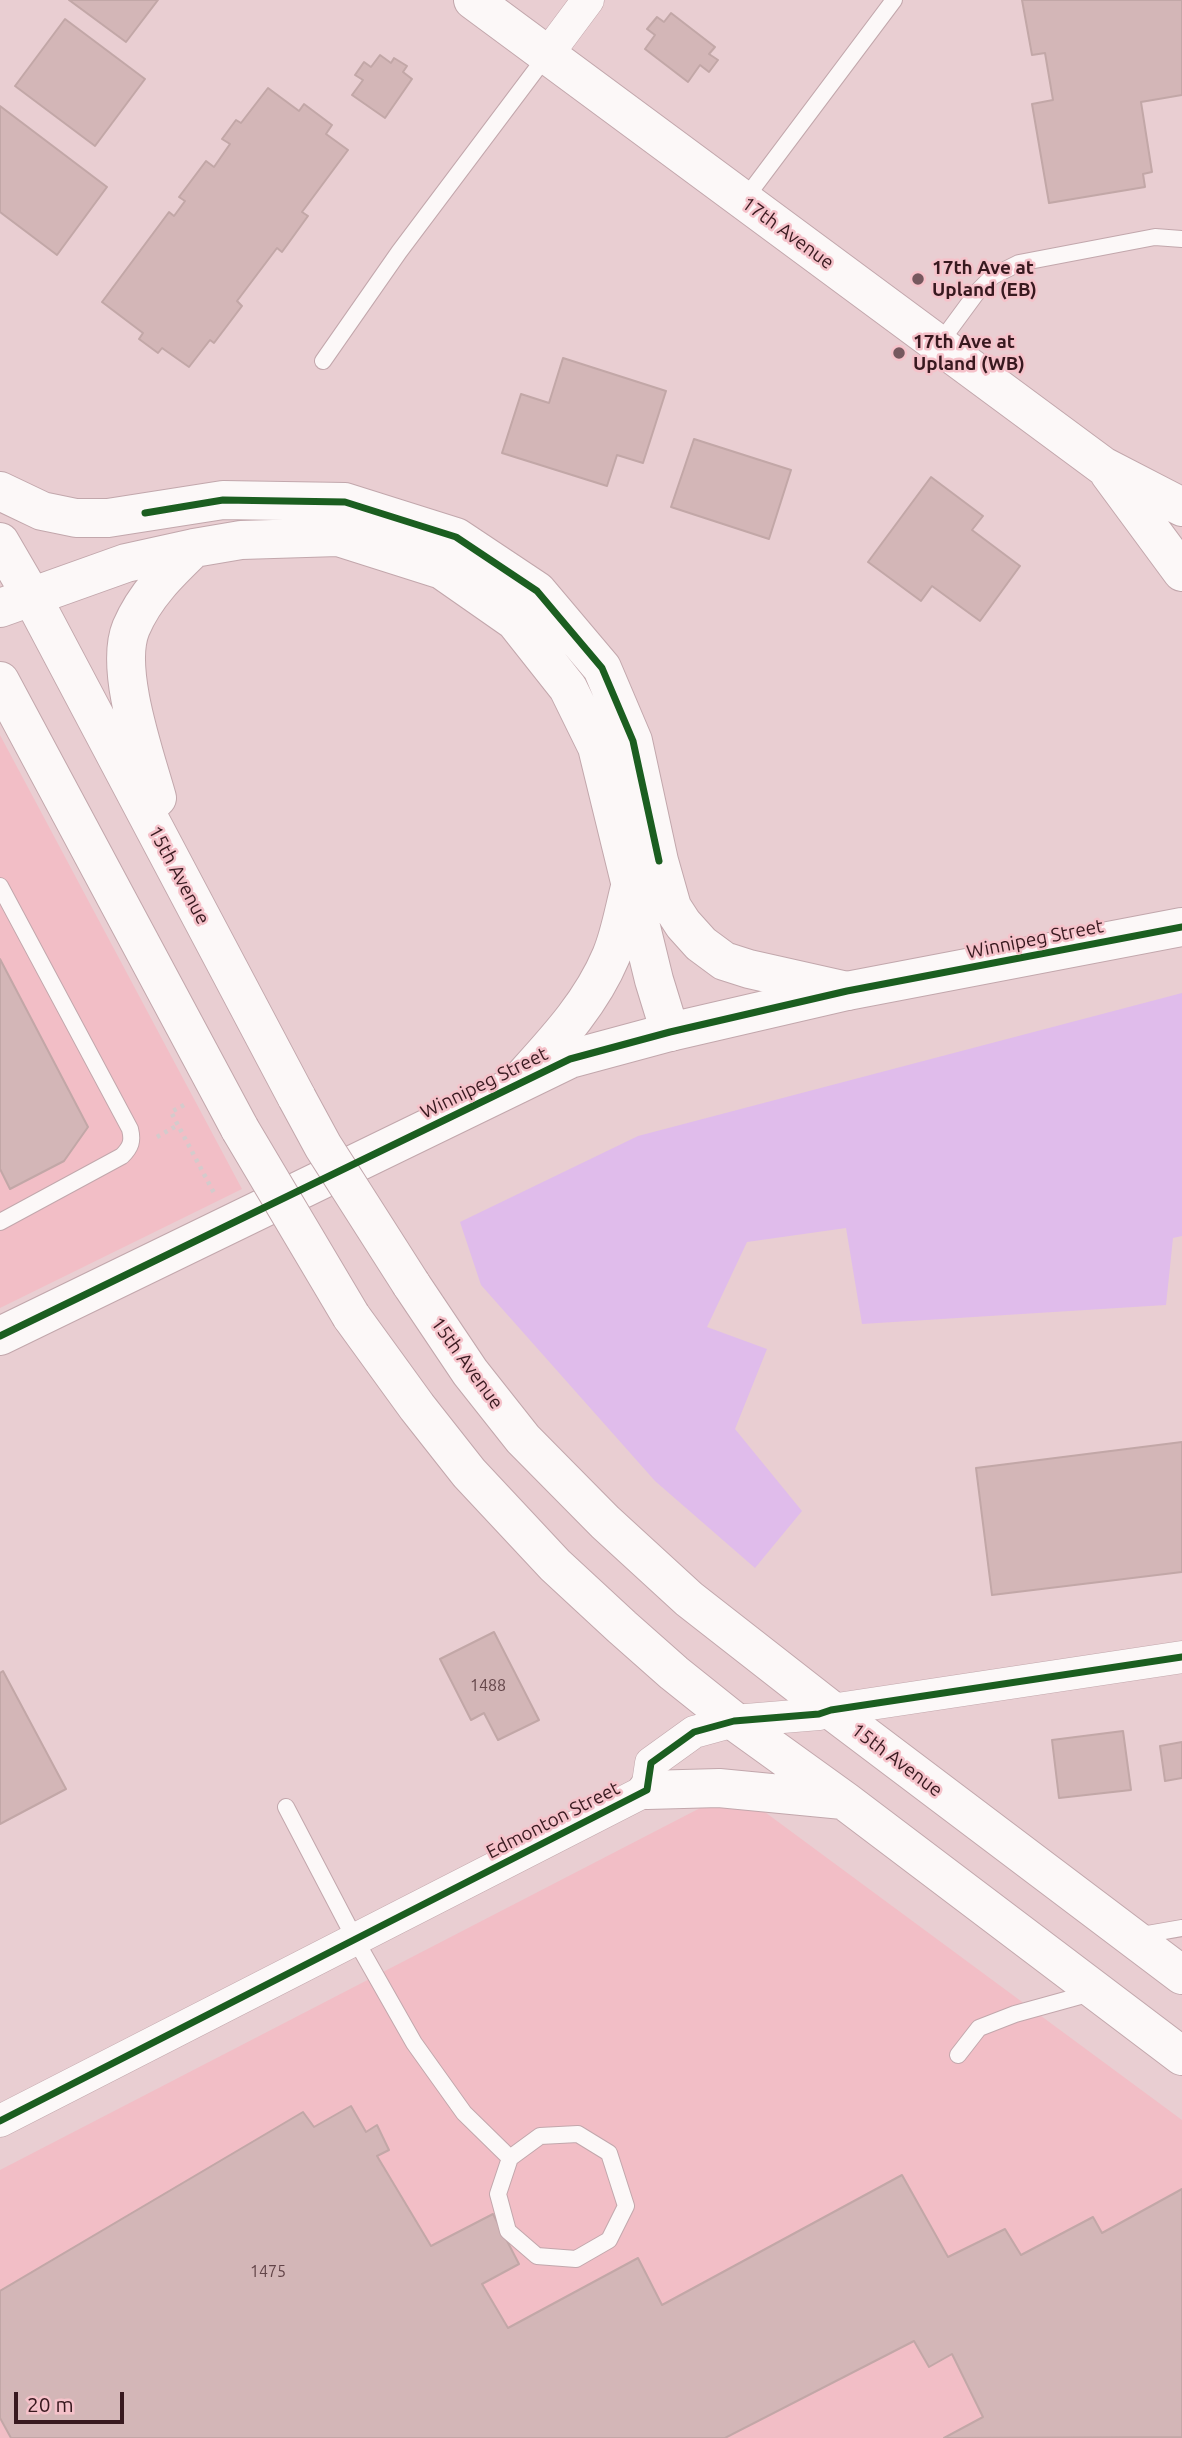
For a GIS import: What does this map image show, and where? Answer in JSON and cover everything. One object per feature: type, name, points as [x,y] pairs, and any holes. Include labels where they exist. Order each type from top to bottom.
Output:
[{"type":"main road","name":"17th Avenue","points":[[473,0],[1103,466],[1182,506]]},
{"type":"main road","name":"17th Avenue","points":[[1103,466],[1182,572]]},
{"type":"main road","points":[[0,491],[42,511],[76,518],[108,518],[223,500],[345,502],[456,537],[537,591],[602,668],[634,741],[659,861],[672,908],[683,924],[701,944],[724,961],[847,991]]},
{"type":"main road","points":[[16,603],[126,563],[241,540],[338,537],[442,570],[515,621],[568,688],[597,747],[630,885],[670,1032]]},
{"type":"main road","name":"15th Avenue","points":[[0,542],[16,603],[177,870],[323,1146],[470,1372],[523,1439],[605,1522],[689,1599],[831,1710],[1182,1975]]},
{"type":"main road","points":[[177,870],[130,698],[126,655],[130,630],[145,602],[161,579],[194,548]]},
{"type":"main road","points":[[0,681],[240,1129],[351,1316],[416,1407],[469,1473],[546,1555],[663,1664],[734,1721],[845,1801],[1182,2056]]},
{"type":"main road","points":[[517,1084],[570,1025],[599,981],[612,953],[630,885]]},
{"type":"main road","name":"Winnipeg Street","points":[[0,1336],[570,1059],[670,1032],[847,991],[1182,928]]},
{"type":"main road","points":[[647,1790],[719,1788],[845,1801]]},
{"type":"street","points":[[548,55],[588,0]]},
{"type":"street","name":"Edmonton Street","points":[[0,2121],[647,1790],[651,1763],[694,1732],[734,1721],[819,1714],[1182,1657]]},
{"type":"lane","points":[[744,200],[894,0]]},
{"type":"lane","points":[[323,361],[399,252],[548,55]]},
{"type":"lane","points":[[939,344],[985,284],[993,276],[1019,263],[1154,237],[1182,239]]},
{"type":"lane","points":[[0,886],[130,1129],[132,1140],[122,1156],[0,1222]]},
{"type":"lane","points":[[286,1807],[355,1939],[414,2043],[464,2113],[510,2158]]},
{"type":"lane","points":[[1131,1937],[1182,1928]]},
{"type":"lane","points":[[958,2054],[979,2028],[1015,2014],[1096,1991]]},
{"type":"lane","points":[[578,2134],[609,2153],[626,2206],[609,2240],[576,2259],[537,2256],[508,2231],[498,2194],[510,2158],[540,2136],[578,2134]]},
{"type":"path","points":[[186,1104],[170,1112],[214,1194]]},
{"type":"path","points":[[166,1132],[178,1125]]},
{"type":"shaded area","points":[[0,735],[242,1189],[0,1308]]},
{"type":"shaded area","points":[[1182,993],[1182,1236],[1173,1238],[1166,1305],[862,1324],[846,1228],[747,1242],[707,1327],[767,1349],[735,1429],[802,1511],[755,1568],[655,1481],[481,1285],[460,1222],[638,1136]]},
{"type":"shaded area","points":[[735,1790],[1182,2120],[1182,2438],[0,2438],[0,2170]]},
{"type":"building","points":[[69,0],[158,0],[126,42]]},
{"type":"building","points":[[1022,0],[1182,0],[1182,95],[1141,102],[1152,172],[1143,174],[1145,187],[1049,203],[1032,104],[1053,100],[1045,53],[1032,55]]},
{"type":"building","points":[[671,13],[715,47],[709,54],[718,60],[709,72],[700,65],[688,82],[645,49],[655,35],[647,29],[657,17],[664,22]]},
{"type":"building","points":[[65,19],[145,79],[95,146],[15,86]]},
{"type":"building","points":[[380,55],[391,63],[394,58],[407,66],[403,72],[412,79],[385,118],[352,95],[363,80],[355,75],[364,62],[371,67]]},
{"type":"building","points":[[268,88],[299,111],[304,104],[332,125],[326,134],[348,150],[302,212],[308,216],[282,252],[277,248],[237,301],[242,306],[214,343],[210,340],[189,367],[162,348],[158,353],[139,339],[143,333],[102,302],[169,212],[174,216],[185,201],[179,197],[206,161],[214,167],[230,144],[222,139],[236,120],[241,123]]},
{"type":"building","points":[[0,106],[107,187],[57,255],[0,212]]},
{"type":"building","points":[[563,358],[666,391],[643,463],[617,455],[607,486],[502,453],[521,394],[549,403]]},
{"type":"building","points":[[694,439],[791,470],[769,539],[671,507]]},
{"type":"building","points":[[931,477],[983,516],[972,530],[1020,566],[980,621],[932,586],[921,601],[868,562]]},
{"type":"building","points":[[0,959],[88,1127],[64,1161],[10,1189],[0,1169]]},
{"type":"building","points":[[1182,1442],[1182,1572],[992,1595],[976,1468]]},
{"type":"building","points":[[494,1632],[539,1720],[498,1740],[484,1713],[471,1720],[440,1659]]},
{"type":"building","points":[[3,1671],[66,1789],[0,1824],[0,1673]]},
{"type":"building","points":[[1123,1731],[1131,1790],[1059,1798],[1052,1740]]},
{"type":"building","points":[[1182,1742],[1182,1778],[1165,1781],[1160,1746]]},
{"type":"building","points":[[351,2106],[366,2132],[377,2125],[389,2150],[377,2156],[431,2246],[493,2214],[519,2264],[482,2284],[508,2328],[638,2258],[662,2305],[902,2175],[948,2257],[1005,2229],[1021,2255],[1093,2217],[1102,2233],[1182,2189],[1182,2437],[944,2438],[983,2417],[952,2354],[929,2367],[914,2341],[725,2438],[11,2438],[0,2418],[0,2291],[303,2112],[314,2127]]},
{"type":"cycle path","points":[[145,513],[223,500],[345,502],[456,537],[537,591],[602,668],[633,741],[659,861]]},
{"type":"cycle path","points":[[0,1336],[570,1059],[670,1032],[847,991],[1182,927]]},
{"type":"cycle path","points":[[0,2121],[647,1790],[651,1763],[694,1732],[734,1721],[819,1714],[1182,1657]]},
{"type":"place","name":"17th Ave at Upland (EB)","points":[[918,279]]},
{"type":"place","name":"17th Ave at Upland (WB)","points":[[899,353]]}]
